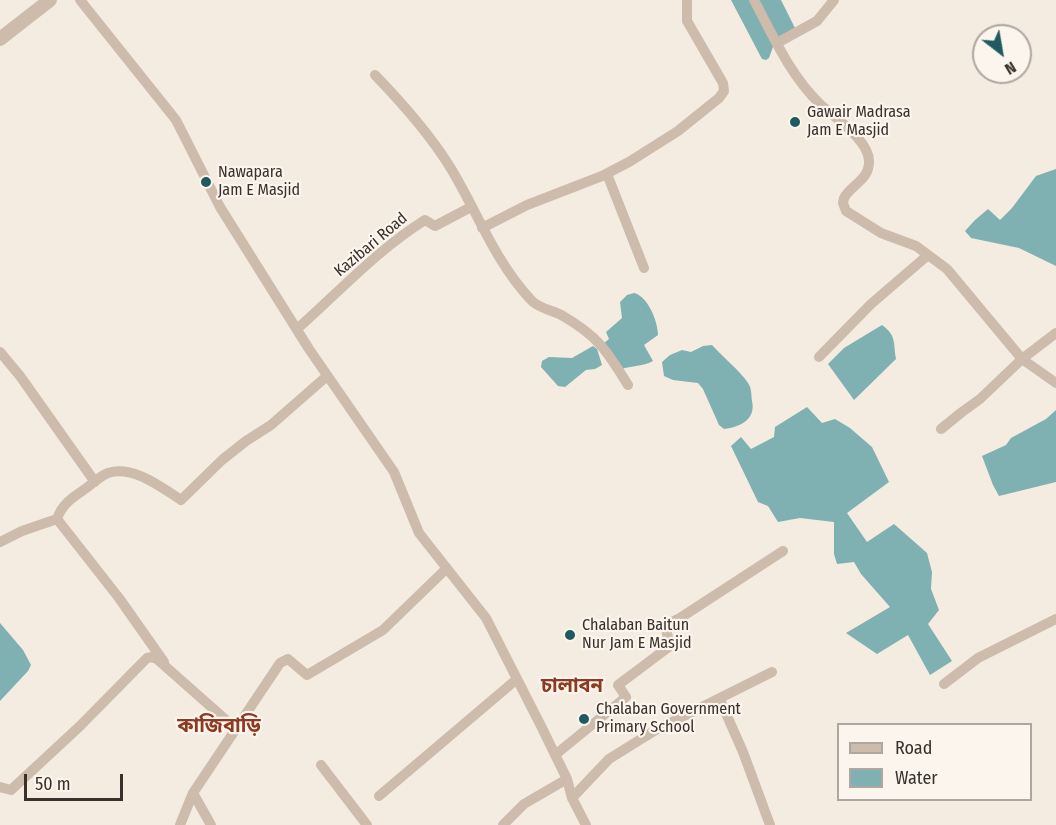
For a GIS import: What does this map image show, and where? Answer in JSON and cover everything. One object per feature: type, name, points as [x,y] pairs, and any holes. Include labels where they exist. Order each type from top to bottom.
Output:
[{"type":"street","points":[[0,39],[50,0]]},
{"type":"street","points":[[80,0],[176,120],[220,207],[327,376],[394,472],[419,533],[486,618],[567,779],[572,798],[585,825]]},
{"type":"street","points":[[482,228],[527,204],[607,174],[678,131],[712,104],[724,91],[723,83],[687,21],[687,0]]},
{"type":"street","points":[[754,0],[799,81],[821,105],[844,123],[868,153],[867,172],[844,198],[846,211],[881,233],[916,246],[947,269],[1022,359],[1056,383]]},
{"type":"street","points":[[777,44],[817,21],[834,0]]},
{"type":"street","points":[[375,75],[425,130],[451,168],[482,228],[532,302],[558,313],[592,334],[605,348],[628,385]]},
{"type":"street","points":[[607,174],[644,268]]},
{"type":"street","name":"Kazibari Road","points":[[297,329],[346,285],[356,273],[405,233],[425,220],[435,226],[471,207]]},
{"type":"street","points":[[819,357],[871,304],[928,255]]},
{"type":"street","points":[[941,429],[980,399],[1022,359],[1056,333]]},
{"type":"street","points":[[0,352],[20,376],[95,482]]},
{"type":"street","points":[[57,519],[59,511],[66,502],[108,473],[134,474],[157,484],[181,500],[222,460],[272,424],[327,376]]},
{"type":"street","points":[[0,542],[22,531],[57,519]]},
{"type":"street","points":[[57,519],[119,598],[171,672]]},
{"type":"street","points":[[555,755],[626,697],[618,685],[670,646],[664,625],[680,618],[783,552]]},
{"type":"street","points":[[180,825],[193,793],[280,663],[288,659],[307,675],[383,630],[446,569]]},
{"type":"street","points":[[944,684],[978,658],[1056,619]]},
{"type":"street","points":[[0,787],[11,790],[80,726],[147,658],[157,659],[235,728]]},
{"type":"street","points":[[572,798],[609,759],[654,731],[772,672]]},
{"type":"street","points":[[379,796],[517,679]]},
{"type":"street","points":[[720,700],[743,752],[770,825]]},
{"type":"street","points":[[321,765],[367,825]]},
{"type":"street","points":[[503,825],[524,804],[567,779]]},
{"type":"street","points":[[193,793],[211,825]]},
{"type":"water","points":[[731,0],[781,0],[798,34],[775,41],[769,58],[762,59]]},
{"type":"water","points":[[1056,169],[1056,266],[1019,248],[971,238],[965,231],[988,209],[1000,220],[1036,176]]},
{"type":"water","points":[[634,293],[648,304],[658,335],[644,345],[653,361],[621,369],[603,344],[609,339],[606,332],[622,318],[620,302],[627,295]]},
{"type":"water","points":[[882,325],[892,336],[896,359],[854,400],[828,364],[844,348]]},
{"type":"water","points":[[712,345],[751,389],[752,413],[746,421],[730,428],[724,429],[719,425],[698,383],[673,380],[664,376],[662,362],[670,355],[682,350],[691,352],[703,346]]},
{"type":"water","points":[[593,346],[597,349],[602,365],[586,370],[565,387],[558,386],[541,367],[542,361],[549,357],[572,358]]},
{"type":"water","points":[[807,407],[822,423],[835,419],[850,428],[872,447],[889,482],[847,513],[867,542],[894,524],[927,553],[932,572],[931,589],[939,610],[928,624],[952,661],[930,675],[908,635],[877,654],[846,633],[890,607],[861,574],[854,562],[837,564],[834,554],[834,522],[800,518],[778,522],[768,506],[758,502],[731,446],[741,437],[751,449],[774,437],[775,427]]},
{"type":"water","points":[[1056,410],[1056,482],[999,496],[982,456],[1006,445],[1011,438],[1046,419]]},
{"type":"water","points":[[0,623],[23,650],[31,665],[0,701]]},
{"type":"place","name":"Gawair Madrasa Jam E Masjid","points":[[795,122]]},
{"type":"place","name":"Nawapara Jam E Masjid","points":[[206,182]]},
{"type":"place","name":"Chalaban Baitun Nur Jam E Masjid","points":[[570,635]]},
{"type":"place","name":"Chalaban Government Primary School","points":[[584,719]]},
{"type":"district","name":"চালাবন","points":[[572,686]]},
{"type":"district","name":"কাজিবাড়ি","points":[[219,726]]}]
